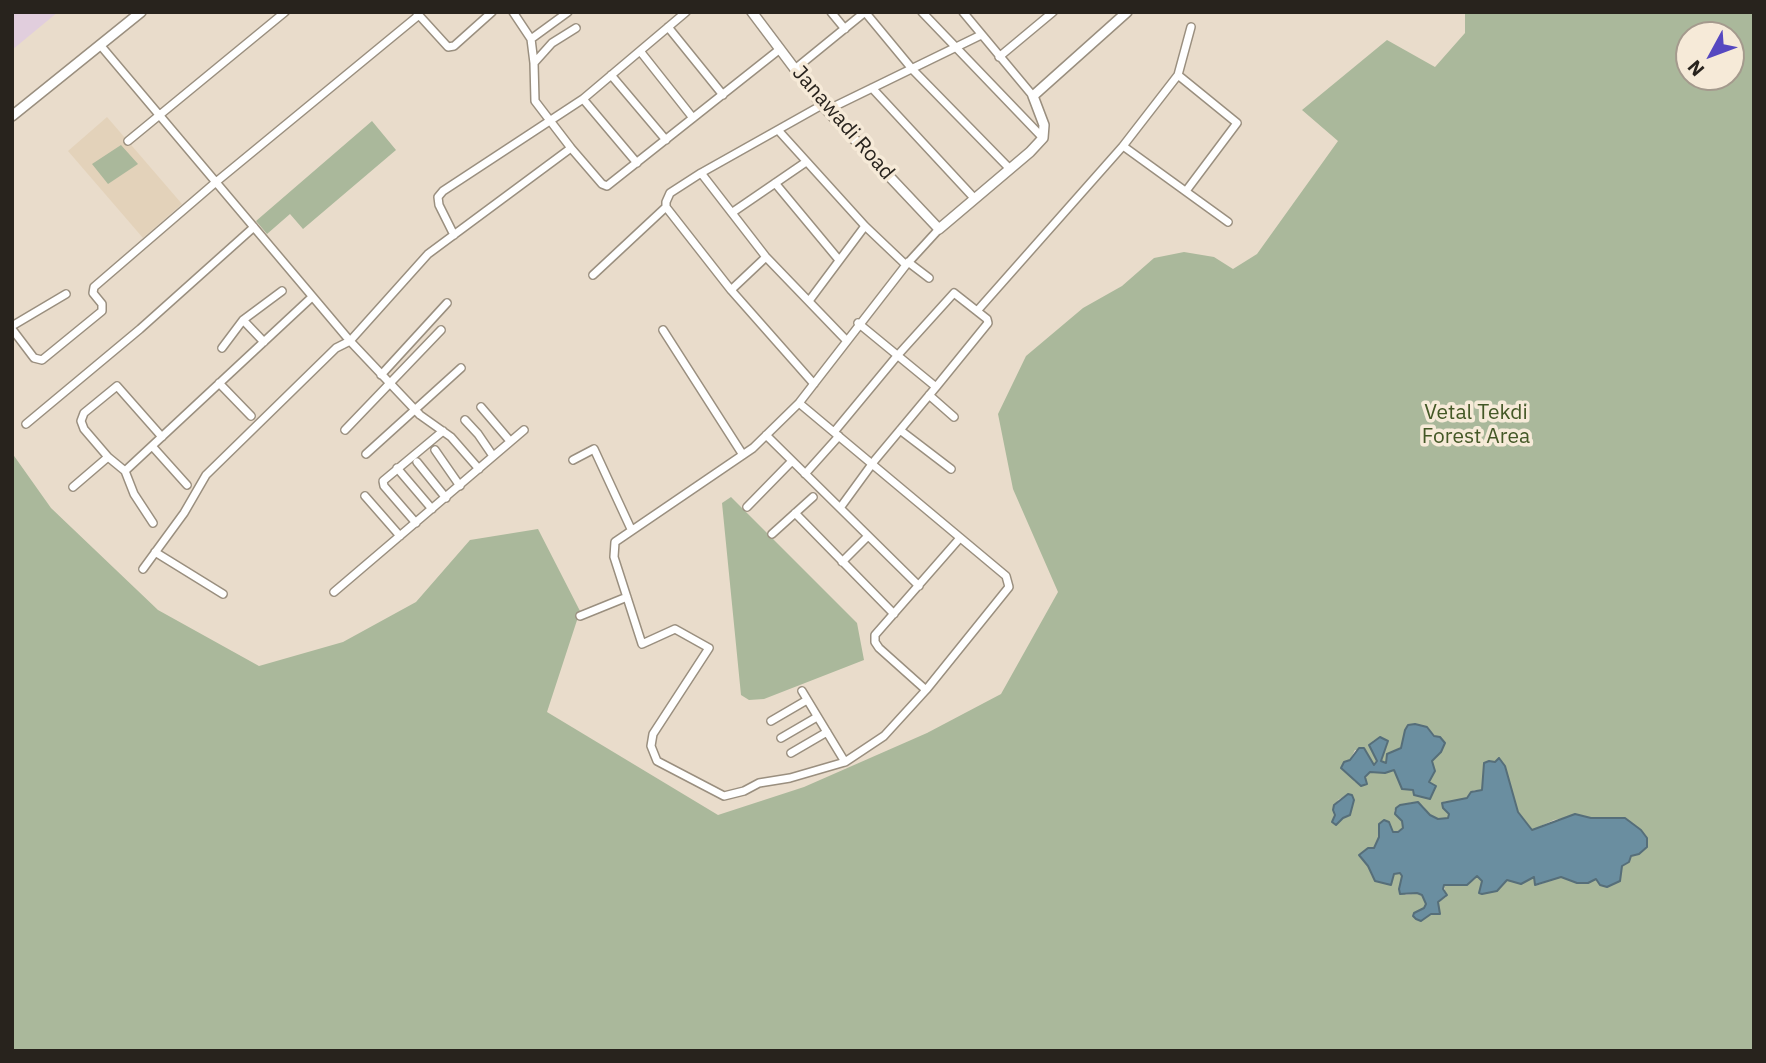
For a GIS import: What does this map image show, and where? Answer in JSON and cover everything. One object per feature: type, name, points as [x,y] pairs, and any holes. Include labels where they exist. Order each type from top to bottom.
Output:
[{"type":"street","points":[[12,116],[141,12]]},
{"type":"street","points":[[128,141],[285,12]]},
{"type":"street","points":[[66,294],[12,328],[34,358],[42,360],[102,311],[102,304],[93,293],[94,287],[418,14],[448,47],[454,46],[492,12]]},
{"type":"street","points":[[513,12],[531,39],[535,101],[571,148],[607,186],[780,49]]},
{"type":"street","points":[[531,39],[568,12]]},
{"type":"street","points":[[454,234],[439,205],[440,194],[583,99],[686,12]]},
{"type":"street","name":"Janawadi Road","points":[[752,12],[825,108],[939,229]]},
{"type":"street","points":[[831,12],[845,29]]},
{"type":"street","points":[[795,69],[865,12],[913,69],[1010,169]]},
{"type":"street","points":[[922,12],[1043,138]]},
{"type":"street","points":[[799,403],[1006,576],[1009,587],[926,690],[884,736],[845,762],[790,778],[759,783],[744,791],[724,796],[657,761],[651,746],[653,734],[709,648],[675,629],[642,644],[613,552],[615,542],[743,455],[766,435],[799,403],[858,323],[907,263],[939,229],[1043,138],[1044,125],[1033,96],[965,15],[974,12]]},
{"type":"street","points":[[999,57],[1053,12]]},
{"type":"street","points":[[1033,96],[1127,12]]},
{"type":"street","points":[[534,63],[552,43],[576,27]]},
{"type":"street","points":[[668,27],[723,95]]},
{"type":"street","points":[[977,311],[1123,146],[1178,75],[1191,27]]},
{"type":"street","points":[[814,384],[731,290],[666,208],[666,199],[670,193],[701,173],[778,130],[981,36]]},
{"type":"street","points":[[101,46],[350,341],[415,410],[451,437],[479,469]]},
{"type":"street","points":[[640,51],[694,118]]},
{"type":"street","points":[[611,75],[666,140]]},
{"type":"street","points":[[1178,75],[1237,124],[1186,191]]},
{"type":"street","points":[[872,88],[975,199]]},
{"type":"street","points":[[583,99],[637,163]]},
{"type":"street","points":[[778,130],[865,226],[907,263],[929,278]]},
{"type":"street","points":[[1123,146],[1228,222]]},
{"type":"street","points":[[143,569],[184,513],[206,475],[336,348],[350,341],[428,254],[571,148]]},
{"type":"street","points":[[733,212],[806,162]]},
{"type":"street","points":[[701,173],[766,257],[846,340]]},
{"type":"street","points":[[775,183],[839,261]]},
{"type":"street","points":[[593,275],[666,208]]},
{"type":"street","points":[[809,301],[865,226]]},
{"type":"street","points":[[26,424],[140,329],[254,227]]},
{"type":"street","points":[[731,290],[766,257]]},
{"type":"street","points":[[222,348],[243,320],[282,291]]},
{"type":"street","points":[[805,474],[897,356],[954,293],[987,319],[988,323],[840,508]]},
{"type":"street","points":[[125,471],[312,297]]},
{"type":"street","points":[[382,375],[447,303]]},
{"type":"street","points":[[243,320],[264,342]]},
{"type":"street","points":[[858,323],[936,387]]},
{"type":"street","points":[[345,430],[441,330]]},
{"type":"street","points":[[663,330],[743,455]]},
{"type":"street","points":[[366,454],[461,368]]},
{"type":"street","points":[[219,383],[251,416]]},
{"type":"street","points":[[153,523],[134,494],[125,471],[108,457],[84,429],[81,421],[84,413],[117,386],[162,437]]},
{"type":"street","points":[[929,395],[954,417]]},
{"type":"street","points":[[481,407],[510,441]]},
{"type":"street","points":[[465,420],[493,457]]},
{"type":"street","points":[[334,592],[524,430]]},
{"type":"street","points":[[900,430],[951,470]]},
{"type":"street","points":[[416,523],[383,484],[384,479],[443,431]]},
{"type":"street","points":[[766,435],[919,586]]},
{"type":"street","points":[[152,446],[187,485]]},
{"type":"street","points":[[573,460],[594,449],[631,529]]},
{"type":"street","points":[[435,450],[460,486]]},
{"type":"street","points":[[73,487],[108,457]]},
{"type":"street","points":[[747,507],[792,461]]},
{"type":"street","points":[[418,462],[446,498]]},
{"type":"street","points":[[397,468],[432,509]]},
{"type":"street","points":[[365,496],[400,536]]},
{"type":"street","points":[[772,534],[813,497]]},
{"type":"street","points":[[795,513],[894,614]]},
{"type":"street","points":[[842,562],[868,536]]},
{"type":"street","points":[[926,690],[875,642],[878,629],[960,538]]},
{"type":"street","points":[[155,552],[223,594]]},
{"type":"street","points":[[580,616],[627,597]]},
{"type":"street","points":[[802,691],[845,762]]},
{"type":"street","points":[[771,721],[807,700]]},
{"type":"street","points":[[781,738],[817,717]]},
{"type":"street","points":[[791,753],[827,733]]},
{"type":"shaded area","points":[[12,12],[58,12],[12,50]]},
{"type":"shaded area","points":[[107,117],[182,204],[143,238],[68,151]]},
{"type":"green space","name":"Vetal Tekdi Forest Area","points":[[1465,12],[1754,12],[1754,1051],[12,1051],[12,453],[51,508],[158,610],[259,666],[343,642],[416,602],[470,540],[538,529],[580,611],[547,712],[718,815],[804,787],[927,733],[1001,694],[1058,592],[1013,489],[998,414],[1026,356],[1083,308],[1122,286],[1154,258],[1184,252],[1214,257],[1233,269],[1257,254],[1338,141],[1302,110],[1387,40],[1435,67],[1465,33]],"holes":[[[1427,727],[1444,747],[1432,761],[1429,783],[1435,790],[1431,796],[1423,798],[1401,784],[1394,770],[1385,773],[1370,772],[1365,779],[1355,782],[1350,774],[1350,760],[1355,750],[1366,751],[1374,765],[1377,761],[1373,741],[1382,737],[1388,742],[1381,762],[1386,763],[1387,757],[1401,748],[1405,730]],[[1499,758],[1505,766],[1518,812],[1532,830],[1554,820],[1582,815],[1590,818],[1625,818],[1641,830],[1647,838],[1647,847],[1631,856],[1622,866],[1619,881],[1607,887],[1595,879],[1588,883],[1577,883],[1561,877],[1538,885],[1534,877],[1527,881],[1507,880],[1500,887],[1479,892],[1482,881],[1477,876],[1463,884],[1444,885],[1446,897],[1438,902],[1435,913],[1414,913],[1426,904],[1422,895],[1406,895],[1399,889],[1402,876],[1400,873],[1394,874],[1392,881],[1372,876],[1359,855],[1374,848],[1379,837],[1379,827],[1396,832],[1403,828],[1402,821],[1394,811],[1396,808],[1412,802],[1423,806],[1430,815],[1438,819],[1448,818],[1449,814],[1443,808],[1444,802],[1468,798],[1474,790],[1482,790],[1489,761],[1495,762]],[[1348,794],[1354,800],[1350,815],[1335,825],[1332,822],[1338,800]]]},
{"type":"green space","points":[[372,121],[396,150],[303,229],[290,214],[267,234],[256,221]]},
{"type":"green space","points":[[121,145],[138,164],[108,184],[92,164]]},
{"type":"green space","points":[[731,497],[857,623],[864,660],[764,699],[749,700],[741,695],[722,503]]},
{"type":"water","points":[[1408,725],[1427,727],[1445,743],[1432,761],[1435,771],[1429,782],[1436,786],[1430,799],[1414,795],[1413,790],[1402,789],[1394,770],[1385,773],[1370,772],[1365,777],[1367,784],[1361,786],[1341,768],[1359,748],[1364,748],[1374,765],[1377,761],[1369,745],[1380,737],[1388,741],[1381,761],[1386,763],[1387,754],[1401,748]]},
{"type":"water","points":[[1499,758],[1505,766],[1518,812],[1532,830],[1575,814],[1591,818],[1625,818],[1641,830],[1647,838],[1647,847],[1639,854],[1631,856],[1629,862],[1622,866],[1620,881],[1607,887],[1600,885],[1596,879],[1588,883],[1577,883],[1561,877],[1535,885],[1534,877],[1521,884],[1507,880],[1497,891],[1482,894],[1479,893],[1482,881],[1477,876],[1467,885],[1444,885],[1443,889],[1447,895],[1438,902],[1440,914],[1431,914],[1421,921],[1416,919],[1414,913],[1426,904],[1422,895],[1400,894],[1400,873],[1394,874],[1391,885],[1375,881],[1359,855],[1368,848],[1374,848],[1379,837],[1379,824],[1384,820],[1389,822],[1393,832],[1403,828],[1402,821],[1395,814],[1400,805],[1418,802],[1430,815],[1438,819],[1448,818],[1449,814],[1442,803],[1467,798],[1471,792],[1482,790],[1484,763],[1495,762]]},
{"type":"water","points":[[1348,794],[1352,795],[1354,800],[1350,815],[1336,825],[1332,822],[1335,815],[1334,805]]}]
